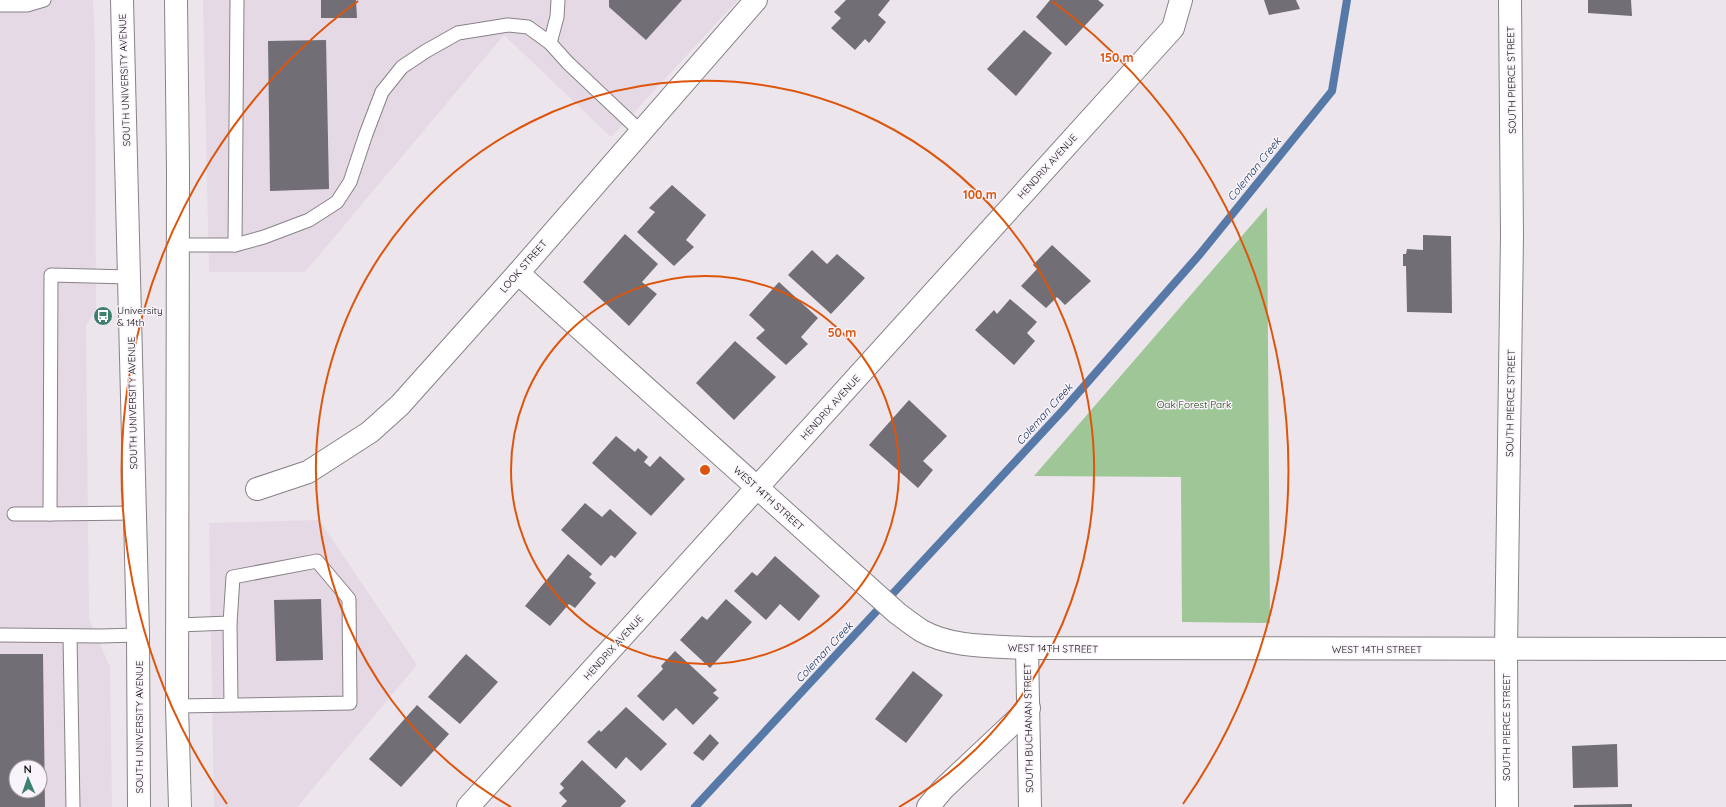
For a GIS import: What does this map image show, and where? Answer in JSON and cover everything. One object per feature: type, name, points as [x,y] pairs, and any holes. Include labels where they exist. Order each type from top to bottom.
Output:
[{"type":"street","name":"SOUTH UNIVERSITY AVENUE","points":[[122,0],[138,635],[139,807]]},
{"type":"street","points":[[176,0],[178,245],[177,706],[180,807]]},
{"type":"street","name":"LOOK STREET","points":[[257,488],[308,472],[370,432],[400,405],[518,273],[640,131],[756,0]]},
{"type":"street","name":"HENDRIX AVENUE","points":[[468,807],[758,487],[987,231],[1173,28],[1181,0]]},
{"type":"street","name":"SOUTH PIERCE STREET","points":[[1507,807],[1506,650],[1512,236],[1510,0]]},
{"type":"street","name":"WEST 14TH STREET","points":[[518,273],[897,613],[923,631],[937,637],[966,645],[1027,648],[1726,650]]},
{"type":"street","name":"SOUTH BUCHANAN STREET","points":[[1027,648],[1030,807]]},
{"type":"street","points":[[928,807],[943,789],[1029,708]]},
{"type":"lane","points":[[0,5],[44,0]]},
{"type":"lane","points":[[235,245],[237,0]]},
{"type":"lane","points":[[550,43],[557,18],[558,0]]},
{"type":"lane","points":[[178,245],[235,245],[264,237],[309,220],[337,202],[350,182],[382,92],[402,67],[426,50],[458,33],[508,25],[528,27],[550,43],[568,63],[640,131]]},
{"type":"lane","points":[[50,514],[52,275],[129,277]]},
{"type":"lane","points":[[14,514],[135,513]]},
{"type":"lane","points":[[177,706],[350,703],[349,599],[317,561],[233,577],[230,623],[231,705]]},
{"type":"lane","points":[[178,625],[230,623]]},
{"type":"lane","points":[[0,635],[138,635]]},
{"type":"lane","points":[[70,636],[73,807]]},
{"type":"shaded area","points":[[0,0],[93,0],[95,45],[96,310],[86,325],[89,619],[110,667],[112,807],[0,807]]},
{"type":"shaded area","points":[[203,0],[738,0],[611,137],[504,35],[305,272],[209,272]]},
{"type":"shaded area","points":[[319,520],[417,665],[297,807],[214,807],[209,523]]},
{"type":"green space","name":"Oak Forest Park","points":[[1267,207],[1270,623],[1182,622],[1181,477],[1034,476]]},
{"type":"building","points":[[321,0],[356,0],[357,18],[321,18]]},
{"type":"building","points":[[609,0],[682,0],[646,40],[609,7]]},
{"type":"building","points":[[846,0],[890,0],[878,15],[886,22],[869,43],[865,39],[855,50],[831,28],[841,18],[834,12]]},
{"type":"building","points":[[1050,0],[1098,0],[1104,5],[1066,46],[1036,17]]},
{"type":"building","points":[[1264,0],[1296,0],[1300,9],[1269,15]]},
{"type":"building","points":[[1588,0],[1631,0],[1632,16],[1588,13]]},
{"type":"building","points":[[1024,30],[1052,53],[1016,96],[987,69]]},
{"type":"building","points":[[326,40],[329,189],[270,191],[268,41]]},
{"type":"building","points":[[672,185],[706,215],[686,240],[694,247],[674,266],[637,232],[655,212],[649,208]]},
{"type":"building","points":[[625,234],[658,264],[642,282],[657,294],[629,326],[583,282]]},
{"type":"building","points":[[1423,235],[1451,236],[1452,313],[1407,312],[1406,266],[1403,266],[1403,254],[1406,254],[1407,249],[1423,250]]},
{"type":"building","points":[[1052,245],[1091,281],[1065,305],[1057,297],[1046,308],[1021,286],[1037,269],[1033,265]]},
{"type":"building","points":[[812,250],[827,264],[837,254],[865,278],[831,314],[788,275]]},
{"type":"building","points":[[779,282],[818,318],[801,337],[808,344],[786,365],[756,338],[765,330],[749,315]]},
{"type":"building","points":[[1010,299],[1037,322],[1027,333],[1035,341],[1014,365],[975,330],[994,310],[997,314]]},
{"type":"building","points":[[735,341],[776,377],[734,420],[696,383]]},
{"type":"building","points":[[909,400],[947,436],[923,461],[933,470],[918,488],[869,445]]},
{"type":"building","points":[[616,436],[635,452],[638,448],[648,457],[644,462],[650,467],[660,456],[685,479],[651,516],[592,463]]},
{"type":"building","points":[[585,503],[602,517],[610,509],[637,533],[615,558],[611,555],[601,566],[561,530]]},
{"type":"building","points":[[568,554],[592,574],[589,577],[596,583],[575,608],[569,604],[550,626],[525,606]]},
{"type":"building","points":[[775,556],[820,596],[799,621],[780,604],[766,620],[734,591],[752,572],[757,576]]},
{"type":"building","points":[[321,599],[323,660],[276,661],[274,600]]},
{"type":"building","points":[[726,599],[752,622],[710,668],[680,640],[702,616],[707,620]]},
{"type":"building","points":[[675,651],[717,690],[713,693],[719,698],[693,725],[676,708],[663,721],[637,696],[663,669],[661,666]]},
{"type":"building","points":[[0,654],[43,654],[44,759],[8,759],[8,799],[45,799],[45,807],[0,807]]},
{"type":"building","points":[[466,654],[498,682],[460,724],[428,697]]},
{"type":"building","points":[[913,671],[943,695],[906,743],[875,719]]},
{"type":"building","points":[[417,705],[449,734],[401,787],[369,759]]},
{"type":"building","points":[[626,707],[667,744],[641,771],[626,757],[616,769],[587,742],[599,730],[601,732]]},
{"type":"building","points":[[710,734],[719,743],[703,761],[693,753]]},
{"type":"building","points":[[1617,744],[1618,787],[1573,788],[1572,746]]},
{"type":"building","points":[[582,760],[626,801],[620,807],[561,807],[567,801],[559,793],[564,788],[560,784]]},
{"type":"building","points":[[1632,804],[1632,807],[1574,807],[1574,805]]},
{"type":"waterway","name":"Coleman Creek","points":[[695,807],[1064,409],[1200,254],[1332,91],[1347,0]]},
{"type":"place","name":"University & 14th","points":[[103,316]]}]
